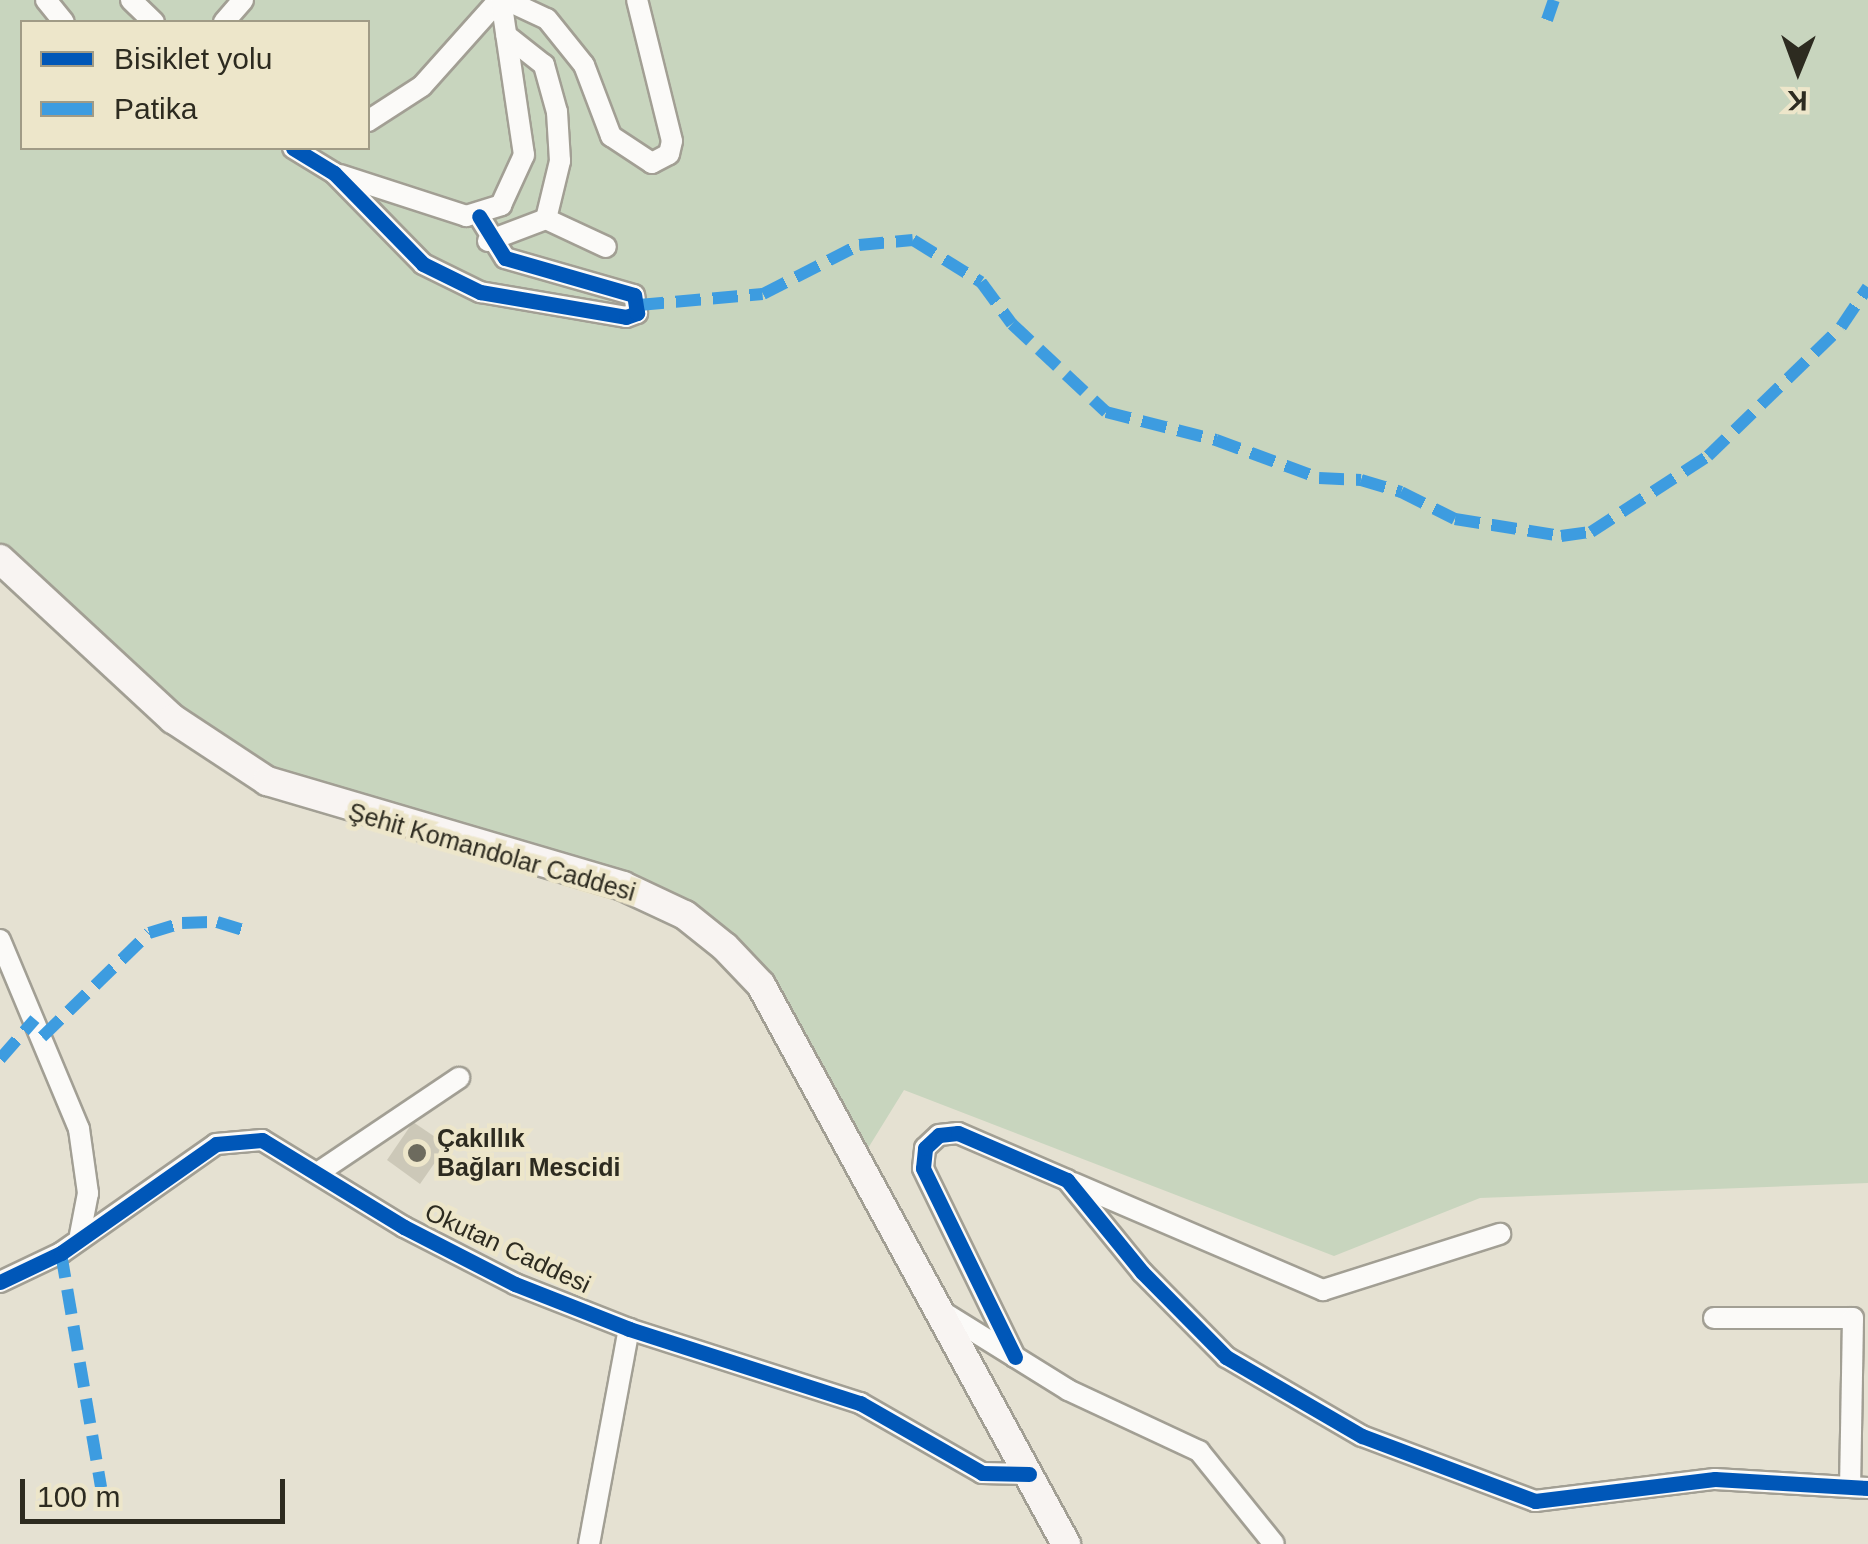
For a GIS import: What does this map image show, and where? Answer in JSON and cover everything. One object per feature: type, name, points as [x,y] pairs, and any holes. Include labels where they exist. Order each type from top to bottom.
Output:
[{"type":"main road","name":"Şehit Komandolar Caddesi","points":[[0,559],[173,719],[266,781],[623,886],[685,915],[761,985],[1066,1544]]},
{"type":"street","points":[[46,0],[62,20]]},
{"type":"street","points":[[131,0],[152,20]]},
{"type":"street","points":[[226,20],[243,0]]},
{"type":"street","points":[[502,0],[547,18],[584,65],[612,136],[652,163],[669,154],[672,141],[637,0]]},
{"type":"street","points":[[479,216],[508,195],[524,155],[502,0]]},
{"type":"street","points":[[370,120],[422,86],[502,0]]},
{"type":"street","points":[[506,35],[544,65],[557,112],[560,160],[546,219]]},
{"type":"street","points":[[296,150],[334,172],[479,216]]},
{"type":"street","points":[[334,172],[424,264],[480,292],[626,317],[639,305],[634,295],[520,266],[488,241],[479,216]]},
{"type":"street","points":[[488,241],[546,219],[606,247]]},
{"type":"street","points":[[0,940],[79,1129],[88,1194],[80,1235]]},
{"type":"street","points":[[319,1172],[459,1078]]},
{"type":"street","points":[[1015,1357],[922,1168],[925,1148],[938,1135],[958,1134],[1323,1290],[1500,1234]]},
{"type":"street","name":"Okutan Caddesi","points":[[0,1282],[61,1253],[80,1235],[231,1139],[279,1146],[461,1258],[629,1329],[860,1404],[982,1473],[1029,1474]]},
{"type":"street","points":[[1067,1180],[1142,1272],[1226,1357],[1362,1436],[1535,1501],[1715,1479],[1859,1488],[1853,1318],[1714,1318]]},
{"type":"street","points":[[936,1308],[1068,1390],[1198,1451],[1274,1544]]},
{"type":"street","points":[[589,1544],[629,1329]]},
{"type":"green space","points":[[0,0],[1868,0],[1868,1183],[1480,1198],[1334,1256],[904,1090],[862,1158],[769,991],[684,918],[245,768],[0,558]]},
{"type":"building","name":"Çakıllık Bağları Mescidi","points":[[413,1122],[447,1145],[420,1184],[387,1160]]},
{"type":"marked path","points":[[1547,20],[1554,0]]},
{"type":"marked path","points":[[639,305],[763,294],[859,245],[913,240],[981,282],[1012,324],[1106,412],[1216,440],[1319,478],[1361,480],[1401,492],[1455,519],[1561,536],[1591,532],[1708,456],[1841,327],[1868,287]]},
{"type":"marked path","points":[[42,1037],[149,933],[182,923],[217,922],[250,932]]},
{"type":"marked path","points":[[0,1059],[35,1019]]},
{"type":"marked path","points":[[61,1253],[101,1488]]},
{"type":"cycle path","points":[[296,150],[334,173],[423,264],[480,292],[626,317],[637,313],[634,295],[505,258],[479,216]]},
{"type":"cycle path","points":[[1015,1357],[923,1168],[925,1148],[939,1135],[958,1133],[1067,1180],[1142,1272],[1226,1357],[1362,1436],[1535,1501],[1715,1479],[1868,1488]]},
{"type":"cycle path","points":[[0,1282],[61,1253],[216,1144],[262,1140],[404,1227],[515,1284],[629,1329],[860,1403],[982,1473],[1029,1474]]},
{"type":"place","name":"Çakıllık Bağları Mescidi","points":[[417,1153]]}]
